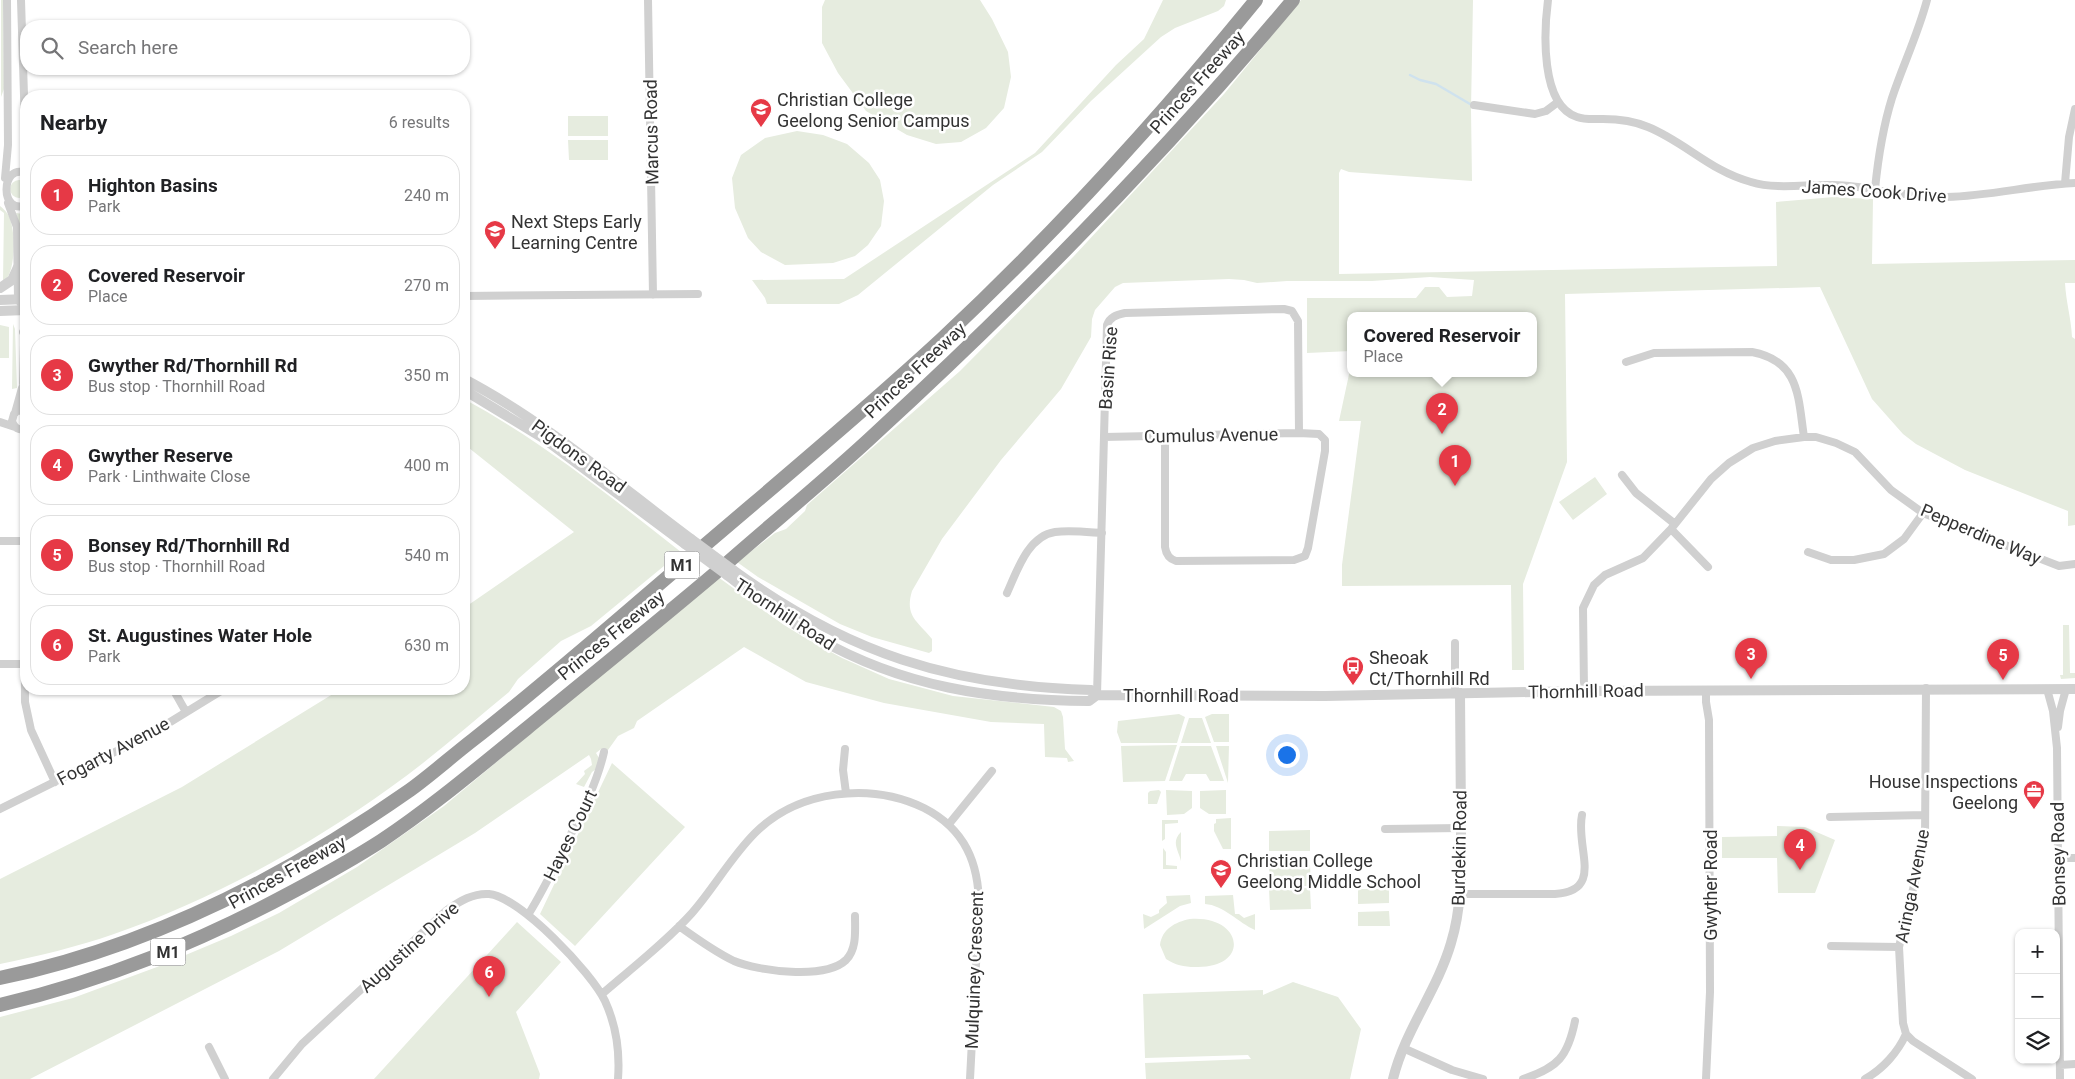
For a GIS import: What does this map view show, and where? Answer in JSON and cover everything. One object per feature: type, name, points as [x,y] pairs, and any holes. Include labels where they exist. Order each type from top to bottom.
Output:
[{"type":"highway","name":"Princes Freeway","points":[[0,978],[128,942],[223,902],[314,851],[410,789],[583,651],[860,413],[944,337],[1096,184],[1215,50],[1256,0]]},
{"type":"highway","name":"Princes Freeway","points":[[0,1005],[72,987],[185,946],[237,921],[326,873],[380,842],[430,806],[688,596],[867,441],[917,395],[1025,292],[1154,158],[1233,71],[1293,0]]},
{"type":"street","points":[[8,0],[8,146],[2,192],[17,227],[20,279]]},
{"type":"street","points":[[21,0],[22,20]]},
{"type":"street","name":"Marcus Road","points":[[648,0],[653,295]]},
{"type":"street","points":[[1474,105],[1535,114],[1546,111],[1558,102],[1551,84],[1546,40],[1548,0]]},
{"type":"street","points":[[1875,189],[1878,165],[1892,100],[1920,26],[1927,0]]},
{"type":"street","points":[[23,75],[24,90]]},
{"type":"street","name":"James Cook Drive","points":[[1558,102],[1568,113],[1578,118],[1619,119],[1647,126],[1667,136],[1716,169],[1751,183],[1777,186],[1833,185],[1875,189],[1906,196],[1947,197],[2075,183]]},
{"type":"street","points":[[2065,183],[2069,137],[2075,108]]},
{"type":"street","points":[[5,178],[16,172],[20,172]]},
{"type":"street","points":[[8,203],[16,207],[20,206]]},
{"type":"street","points":[[0,288],[12,280],[18,267]]},
{"type":"street","points":[[470,296],[698,294]]},
{"type":"street","points":[[0,300],[20,303]]},
{"type":"street","points":[[0,311],[20,305]]},
{"type":"street","name":"Basin Rise","points":[[1097,695],[1106,325],[1113,316],[1125,313],[1284,309],[1292,311],[1298,321],[1299,433]]},
{"type":"street","points":[[1626,362],[1654,353],[1752,352],[1766,354],[1784,365],[1795,384],[1804,437]]},
{"type":"street","name":"Pigdons Road","points":[[470,382],[562,441],[688,542]]},
{"type":"street","points":[[20,393],[12,421],[20,441]]},
{"type":"street","name":"Pigdons Road","points":[[470,394],[537,434],[688,542]]},
{"type":"street","points":[[0,418],[20,410]]},
{"type":"street","points":[[0,422],[20,429]]},
{"type":"street","name":"Cumulus Avenue","points":[[1104,437],[1299,433],[1319,434],[1325,440],[1325,451],[1305,556],[1294,560],[1176,562],[1170,559],[1166,553],[1165,546],[1165,436]]},
{"type":"street","name":"Pepperdine Way","points":[[1584,692],[1583,608],[1590,592],[1605,575],[1643,558],[1673,526],[1711,479],[1729,463],[1753,448],[1790,438],[1816,437],[1836,443],[1854,452],[1891,490],[1923,513],[2059,566],[2075,564]]},
{"type":"street","points":[[1622,475],[1636,493],[1673,526],[1708,568]]},
{"type":"street","points":[[1808,552],[1831,560],[1854,560],[1884,554],[1904,539],[1923,513]]},
{"type":"street","points":[[1007,593],[1026,553],[1042,538],[1055,532],[1102,533]]},
{"type":"street","points":[[0,542],[20,541]]},
{"type":"street","name":"Thornhill Road","points":[[688,542],[730,573],[783,617],[856,658],[898,675],[942,687],[1000,696],[1088,700],[1097,695],[1325,696],[1706,690],[2070,689]]},
{"type":"street","name":"Thornhill Road","points":[[730,573],[816,624],[858,644],[901,660],[947,674],[1006,685],[1091,690],[1097,695]]},
{"type":"street","points":[[1455,643],[1458,693]]},
{"type":"street","points":[[0,664],[20,664]]},
{"type":"street","name":"Aringa Avenue","points":[[1906,1034],[1903,1023],[1900,947],[1925,840],[1926,688]]},
{"type":"street","name":"Bonsey Road","points":[[2047,689],[2053,711],[2057,748]]},
{"type":"street","name":"Bonsey Road","points":[[2060,1079],[2057,748],[2060,711],[2070,689]]},
{"type":"street","name":"Gwyther Road","points":[[1706,690],[1706,702],[1710,720],[1710,992],[1706,1079]]},
{"type":"street","name":"Burdekin Road","points":[[1393,1079],[1402,1048],[1444,965],[1452,943],[1461,894],[1458,693]]},
{"type":"street","points":[[26,695],[27,719],[30,730],[55,782]]},
{"type":"street","points":[[176,695],[186,712]]},
{"type":"street","name":"Fogarty Avenue","points":[[0,809],[149,735],[214,695]]},
{"type":"street","points":[[846,749],[843,770],[846,793]]},
{"type":"street","name":"Hayes Court","points":[[528,915],[540,897],[578,821],[599,774],[604,752]]},
{"type":"street","points":[[949,824],[992,771]]},
{"type":"street","name":"Mulquiney Crescent","points":[[602,994],[680,926],[755,833],[772,819],[814,799],[846,793],[872,794],[899,799],[913,803],[935,814],[949,824],[960,837],[970,854],[976,872],[979,892],[970,1079]]},
{"type":"street","points":[[1461,894],[1560,894],[1572,892],[1579,888],[1584,880],[1580,829],[1582,815]]},
{"type":"street","points":[[1830,817],[1925,815]]},
{"type":"street","points":[[1385,829],[1461,828]]},
{"type":"street","points":[[2058,858],[2075,858]]},
{"type":"street","name":"Augustine Drive","points":[[273,1079],[302,1044],[447,910],[468,897],[490,894],[511,902],[528,915],[593,980],[602,994],[612,1020],[617,1040],[618,1079]]},
{"type":"street","points":[[680,926],[700,941],[736,961],[766,969],[800,972],[827,968],[845,960],[852,950],[856,936],[855,916]]},
{"type":"street","points":[[1831,946],[1900,947]]},
{"type":"street","points":[[1523,1079],[1542,1072],[1564,1055],[1569,1047],[1575,1021]]},
{"type":"street","points":[[1865,1079],[1886,1062],[1901,1044],[1906,1034],[1917,1044],[1972,1079]]},
{"type":"street","points":[[209,1047],[224,1079]]},
{"type":"street","points":[[1402,1048],[1452,1070],[1483,1079]]},
{"type":"street","points":[[2060,1065],[2075,1064]]},
{"type":"shaded area","points":[[1,0],[3,0],[4,89],[1,97]]},
{"type":"shaded area","points":[[825,0],[980,0],[992,19],[1008,52],[1011,77],[1004,108],[986,128],[961,142],[936,144],[907,135],[866,111],[838,73],[822,43],[822,7]]},
{"type":"shaded area","points":[[1163,0],[1226,0],[1224,6],[1218,11],[1175,28],[1161,37],[1091,101],[1042,152],[993,185],[858,295],[839,304],[767,304],[752,280],[844,279],[1035,153],[1116,65],[1144,39]]},
{"type":"shaded area","points":[[1301,0],[1473,0],[1472,181],[1349,172],[1341,169],[1339,173],[1339,274],[1777,266],[1776,202],[1834,197],[1873,199],[1872,264],[2075,260],[2075,283],[2065,283],[2072,337],[2075,339],[2075,525],[2068,526],[2068,511],[1965,470],[1916,444],[1903,434],[1872,399],[1820,287],[1565,294],[1567,462],[1523,584],[1524,670],[1512,670],[1511,585],[1342,586],[1342,565],[1361,421],[1339,421],[1348,377],[1537,377],[1537,312],[1347,312],[1347,351],[1307,353],[1307,298],[1416,298],[1425,287],[1439,287],[1447,297],[1472,296],[1474,280],[1430,277],[1372,281],[1257,283],[1229,279],[1123,283],[1115,287],[1095,310],[1092,319],[1091,337],[1061,389],[1001,460],[942,539],[912,591],[910,600],[911,613],[932,639],[932,651],[929,653],[872,637],[840,624],[758,577],[737,562],[775,533],[786,529],[805,511],[807,505],[960,371],[1074,256],[1224,94]]},
{"type":"shaded area","points":[[568,116],[608,116],[608,136],[568,136]]},
{"type":"shaded area","points":[[797,131],[823,135],[847,144],[869,163],[880,180],[884,201],[881,226],[868,245],[855,256],[833,263],[785,265],[761,252],[748,238],[735,208],[732,178],[741,155],[765,138]]},
{"type":"shaded area","points":[[568,140],[608,140],[608,160],[569,160]]},
{"type":"shaded area","points":[[19,180],[19,198],[13,195],[10,189],[13,183]]},
{"type":"shaded area","points":[[0,206],[10,219],[14,245],[10,271],[3,282],[4,213],[0,210]]},
{"type":"shaded area","points":[[16,213],[20,214],[20,228]]},
{"type":"shaded area","points":[[13,324],[15,329],[17,388],[12,389]]},
{"type":"shaded area","points":[[0,325],[9,327],[9,358],[0,358]]},
{"type":"shaded area","points":[[470,402],[548,451],[602,490],[681,552],[591,626],[561,641],[518,679],[509,692],[451,741],[391,787],[292,851],[187,905],[114,934],[86,943],[0,964],[0,879],[182,787],[331,695],[470,695],[470,604],[574,532],[470,449]]},
{"type":"shaded area","points":[[1595,477],[1607,494],[1573,520],[1559,502]]},
{"type":"shaded area","points":[[718,577],[784,625],[807,639],[842,658],[889,679],[953,696],[1054,707],[1061,711],[1065,749],[1074,761],[1068,762],[1067,758],[1045,757],[1044,724],[991,722],[884,703],[806,682],[744,647],[637,721],[634,728],[618,736],[608,750],[601,749],[596,753],[599,758],[599,767],[592,772],[584,787],[576,784],[585,774],[584,771],[592,765],[589,755],[475,833],[279,951],[30,1079],[0,1079],[0,1017],[73,998],[157,967],[231,936],[279,913],[357,867],[444,806]]},
{"type":"shaded area","points":[[2063,625],[2069,625],[2070,673],[2075,673],[2075,678],[2061,679],[2060,675],[2063,675]]},
{"type":"shaded area","points":[[1179,714],[1185,717],[1177,743],[1121,743],[1117,732],[1118,721]]},
{"type":"shaded area","points":[[1212,714],[1229,714],[1229,742],[1214,742],[1205,717]]},
{"type":"shaded area","points":[[1189,718],[1202,718],[1211,743],[1181,743]]},
{"type":"shaded area","points":[[1177,745],[1165,781],[1123,782],[1121,746]]},
{"type":"shaded area","points":[[1180,746],[1211,746],[1224,781],[1210,781],[1206,774],[1186,774],[1182,781],[1169,781]]},
{"type":"shaded area","points":[[1216,746],[1229,746],[1228,783]]},
{"type":"shaded area","points":[[612,763],[685,827],[575,946],[540,914]]},
{"type":"shaded area","points":[[1159,790],[1161,792],[1157,804],[1148,804],[1148,793]]},
{"type":"shaded area","points":[[1166,790],[1192,791],[1192,808],[1184,814],[1167,815]]},
{"type":"shaded area","points":[[1226,790],[1226,814],[1209,814],[1200,808],[1200,791]]},
{"type":"shaded area","points":[[1231,818],[1231,849],[1223,849],[1214,831],[1214,824],[1216,819]]},
{"type":"shaded area","points":[[1162,820],[1178,820],[1178,823],[1165,824],[1165,839],[1162,841]]},
{"type":"shaded area","points":[[1777,826],[1805,827],[1835,840],[1815,893],[1778,893],[1777,858],[1722,858],[1722,837],[1777,836]]},
{"type":"shaded area","points":[[1310,830],[1310,851],[1269,851],[1269,831]]},
{"type":"shaded area","points":[[1181,832],[1181,861],[1176,839]]},
{"type":"shaded area","points":[[1163,848],[1166,852],[1166,865],[1177,866],[1177,869],[1163,869]]},
{"type":"shaded area","points":[[1310,865],[1311,886],[1270,886],[1269,866]]},
{"type":"shaded area","points":[[1310,888],[1311,909],[1270,910],[1269,889]]},
{"type":"shaded area","points":[[1358,889],[1389,889],[1389,903],[1358,904]]},
{"type":"shaded area","points":[[1190,895],[1191,903],[1180,906],[1144,929],[1143,914],[1151,917],[1159,913],[1159,910],[1167,903],[1166,896]]},
{"type":"shaded area","points":[[1233,895],[1235,914],[1239,914],[1244,918],[1255,914],[1255,930],[1225,911],[1205,904],[1205,896]]},
{"type":"shaded area","points":[[1389,911],[1390,926],[1358,926],[1358,912]]},
{"type":"shaded area","points":[[1190,919],[1208,920],[1221,925],[1230,933],[1234,942],[1232,952],[1225,960],[1213,965],[1187,967],[1166,959],[1160,945],[1163,935],[1174,924]]},
{"type":"shaded area","points":[[517,922],[561,962],[516,1012],[540,1074],[539,1079],[374,1079]]},
{"type":"shaded area","points":[[1293,982],[1338,997],[1361,1029],[1350,1079],[1146,1079],[1145,1063],[1251,1059],[1248,1055],[1145,1058],[1143,994],[1263,990],[1263,995]]},
{"type":"waterway","points":[[1410,75],[1436,84],[1470,104]]},
{"type":"place","name":"Christian College Geelong Senior Campus","points":[[761,128]]},
{"type":"place","name":"Next Steps Early Learning Centre","points":[[495,250]]},
{"type":"place","name":"Covered Reservoir","points":[[1442,434]]},
{"type":"place","name":"Highton Basins","points":[[1455,486]]},
{"type":"place","name":"Gwyther Rd/Thornhill Rd","points":[[1751,679]]},
{"type":"place","name":"Bonsey Rd/Thornhill Rd","points":[[2003,680]]},
{"type":"place","name":"Sheoak Ct/Thornhill Rd","points":[[1353,686]]},
{"type":"place","name":"House Inspections Geelong","points":[[2034,810]]},
{"type":"place","name":"Gwyther Reserve","points":[[1800,870]]},
{"type":"place","name":"Christian College Geelong Middle School","points":[[1221,889]]},
{"type":"place","name":"St. Augustines Water Hole","points":[[489,997]]}]
